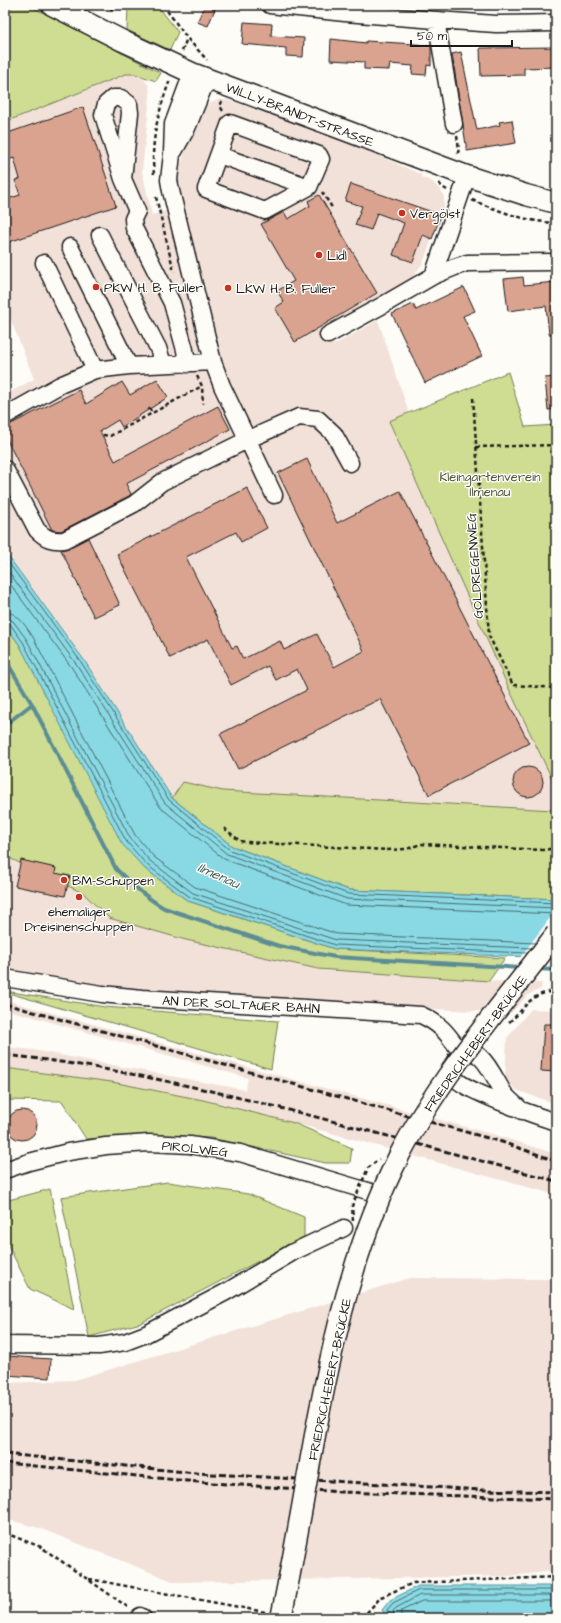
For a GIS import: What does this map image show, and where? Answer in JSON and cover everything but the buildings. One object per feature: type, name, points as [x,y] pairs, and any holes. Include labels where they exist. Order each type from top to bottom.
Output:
[{"type":"main road","name":"WILLY-BRANDT-STRASSE","points":[[52,5],[123,41],[192,73],[467,176],[556,203]]},
{"type":"main road","name":"FRIEDRICH-EBERT-BRÜCKE","points":[[277,1616],[297,1542],[328,1368],[350,1279],[365,1234],[399,1156],[414,1129],[453,1068],[556,934]]},
{"type":"street","points":[[270,5],[345,13],[496,24],[556,23]]},
{"type":"street","points":[[436,20],[454,124]]},
{"type":"street","points":[[192,73],[173,124],[169,180],[170,191],[213,362],[222,386],[274,495]]},
{"type":"street","points":[[230,124],[319,155],[321,159],[309,187],[265,211],[206,188],[230,124]]},
{"type":"street","points":[[219,155],[309,187]]},
{"type":"street","points":[[434,276],[467,176]]},
{"type":"street","points":[[123,179],[136,211],[134,228],[172,303],[185,350],[187,364]]},
{"type":"street","points":[[100,234],[158,348],[163,364]]},
{"type":"street","points":[[70,247],[129,366]]},
{"type":"street","points":[[328,335],[434,276],[467,263],[556,262]]},
{"type":"street","points":[[44,263],[95,370]]},
{"type":"street","points":[[5,416],[60,385],[95,370],[129,366],[213,362]]},
{"type":"street","points":[[5,469],[37,530],[44,537],[53,540],[64,540],[134,504],[162,482],[247,440],[299,417],[318,419],[334,434],[350,463]]},
{"type":"street","name":"AN DER SOLTAUER BAHN","points":[[5,978],[102,994],[142,998],[421,1016],[434,1021],[445,1031],[462,1054]]},
{"type":"street","points":[[522,1111],[506,1096],[498,1084],[490,1067],[482,1058],[472,1053],[462,1054],[456,1059],[453,1068],[456,1079],[464,1085],[522,1111],[556,1122]]},
{"type":"street","name":"PIROLWEG","points":[[5,1170],[68,1152],[106,1146],[149,1143],[190,1145],[240,1153],[381,1195]]},
{"type":"street","points":[[5,1345],[99,1346],[125,1342],[146,1334],[226,1292],[293,1252],[344,1228]]},
{"type":"path","points":[[111,10],[114,5]]},
{"type":"path","points":[[163,5],[187,38]]},
{"type":"path","points":[[228,86],[220,106],[230,124]]},
{"type":"path","points":[[454,124],[459,149],[457,157]]},
{"type":"path","points":[[309,187],[322,192],[333,209]]},
{"type":"path","points":[[103,435],[110,436],[202,386],[203,404]]},
{"type":"path","name":"GOLDREGENWEG","points":[[473,398],[488,636],[513,685],[556,688]]},
{"type":"path","points":[[149,408],[152,413]]},
{"type":"path","points":[[476,447],[556,445]]},
{"type":"path","points":[[224,828],[240,841],[311,846],[399,850],[421,844],[544,850],[556,848]]},
{"type":"path","points":[[532,998],[548,992],[556,991]]},
{"type":"path","points":[[5,1533],[41,1547],[142,1617]]},
{"type":"path","points":[[362,1618],[381,1597],[413,1583],[556,1577]]},
{"type":"path","points":[[89,1579],[277,1616]]},
{"type":"shaded area","points":[[126,74],[135,74],[143,78],[149,86],[150,96],[142,171],[152,215],[181,206],[177,183],[179,170],[185,152],[199,117],[204,109],[210,103],[218,100],[235,102],[353,144],[422,175],[421,177],[433,182],[440,190],[444,197],[444,207],[423,263],[411,279],[398,290],[328,335],[334,345],[378,320],[409,413],[389,421],[510,691],[556,787],[556,803],[553,810],[223,791],[183,782],[172,798],[84,660],[5,552],[5,395],[34,379],[5,305],[5,122]]},
{"type":"shaded area","points":[[5,856],[83,893],[109,918],[186,940],[318,969],[489,981],[542,983],[541,989],[528,995],[511,1013],[138,993],[5,973]]},
{"type":"shaded area","points":[[5,1000],[499,1136],[556,1154],[556,1195],[294,1123],[31,1071],[5,1068],[5,1047],[33,1050],[245,1090],[248,1078],[5,1009]]},
{"type":"shaded area","points":[[531,1009],[556,1010],[556,1104],[516,1090],[505,1079],[507,1038]]},
{"type":"shaded area","points":[[410,1278],[556,1279],[556,1571],[510,1576],[175,1582],[39,1528],[5,1519],[5,1383],[75,1380]]},
{"type":"green space","points":[[5,5],[28,5],[161,73],[156,81],[135,74],[126,74],[5,122]]},
{"type":"green space","points":[[125,5],[158,6],[178,32],[170,50],[127,30],[128,6]]},
{"type":"green space","name":"Kleingartenverein Ilmenau","points":[[508,372],[525,427],[556,425],[556,787],[510,691],[389,421]]},
{"type":"green space","points":[[5,625],[19,644],[144,868],[188,901],[335,949],[505,958],[489,981],[318,969],[186,940],[109,918],[83,893],[5,856]]},
{"type":"green space","points":[[183,782],[223,791],[553,810],[556,803],[556,899],[349,890],[232,846],[172,798]]},
{"type":"green space","points":[[5,992],[105,1007],[278,1021],[271,1069]]},
{"type":"green space","points":[[5,1068],[112,1082],[203,1100],[294,1123],[352,1148],[350,1163],[326,1163],[211,1138],[151,1135],[86,1139],[62,1101],[5,1100]]},
{"type":"green space","points":[[168,1182],[248,1194],[304,1217],[304,1237],[141,1323],[89,1337],[61,1197]]},
{"type":"green space","points":[[50,1189],[74,1309],[30,1289],[5,1239],[5,1201]]},
{"type":"water","name":"Ilmenau","points":[[5,552],[84,660],[172,798],[232,846],[349,890],[556,899],[556,958],[335,949],[188,901],[144,868],[122,844],[19,644],[5,625]]},
{"type":"water","points":[[418,1586],[556,1586],[556,1618],[387,1618],[382,1610],[390,1600]]},
{"type":"pier","points":[[556,910],[556,953],[550,960],[519,959]]},
{"type":"waterway","points":[[5,659],[32,704],[116,869],[138,890],[164,908],[279,946],[335,957],[522,968]]},
{"type":"waterway","points":[[5,725],[32,704]]},
{"type":"waterway","points":[[537,969],[556,970]]},
{"type":"railway","points":[[5,1004],[502,1142],[556,1161]]},
{"type":"railway","points":[[5,1055],[91,1067],[176,1083],[343,1124],[556,1181]]},
{"type":"railway","points":[[5,1454],[196,1473],[482,1490],[556,1492]]},
{"type":"railway","points":[[5,1463],[198,1482],[341,1492],[556,1499]]},
{"type":"place","name":"Vergölst","points":[[402,213]]},
{"type":"place","name":"Lidl","points":[[319,255]]},
{"type":"place","name":"PKW H. B. Fuller","points":[[96,287]]},
{"type":"place","name":"LKW H. B. Fuller","points":[[228,288]]},
{"type":"place","name":"BM-Schuppen","points":[[64,880]]},
{"type":"place","name":"ehemaliger Dreisinenschuppen","points":[[79,897]]}]
